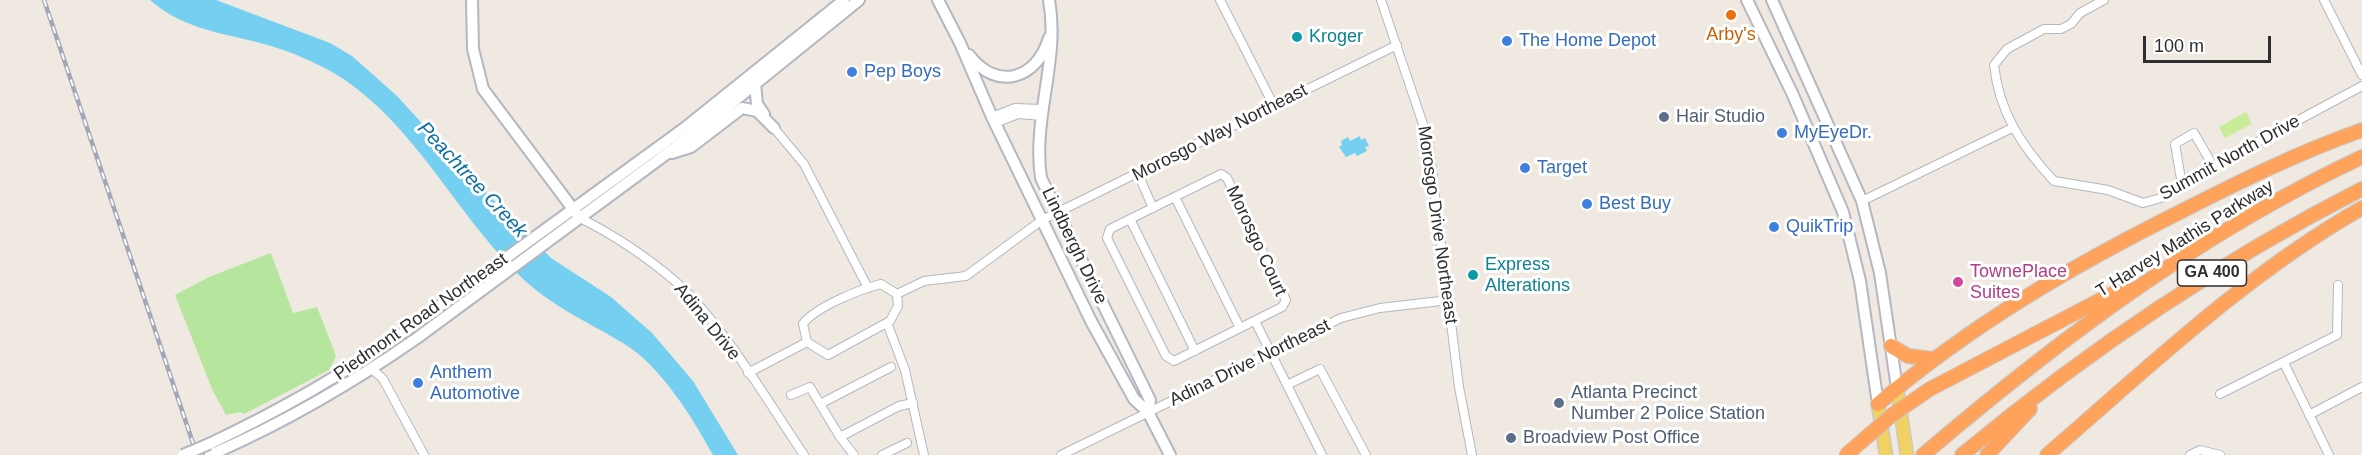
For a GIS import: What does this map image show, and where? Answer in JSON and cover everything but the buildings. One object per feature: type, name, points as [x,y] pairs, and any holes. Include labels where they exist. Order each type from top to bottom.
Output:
[{"type":"highway","points":[[1878,404],[1933,359],[2077,264],[2253,177],[2362,130]]},
{"type":"highway","name":"T Harvey Mathis Parkway","points":[[1923,455],[2068,337],[2178,260],[2268,206],[2362,157]]},
{"type":"highway","name":"GA 400","points":[[1962,455],[2017,409],[2162,305],[2240,256],[2362,189]]},
{"type":"highway","points":[[2048,455],[2231,297],[2287,255],[2362,208]]},
{"type":"highway","points":[[1846,455],[1892,416],[1930,389],[2017,341],[2178,260]]},
{"type":"highway","points":[[1890,346],[1908,356],[1933,359]]},
{"type":"highway","points":[[1987,455],[2019,419],[2070,371]]},
{"type":"main road","points":[[472,0],[473,49],[483,89],[577,214]]},
{"type":"main road","name":"Piedmont Road Northeast","points":[[577,214],[844,0]]},
{"type":"main road","name":"Piedmont Road Northeast","points":[[183,455],[211,451],[292,417],[372,369],[475,287],[558,227],[664,156],[859,0]]},
{"type":"main road","points":[[938,0],[1097,332],[1134,399],[1148,412],[1170,455]]},
{"type":"main road","name":"Lindbergh Drive","points":[[1049,0],[1053,19],[1052,53],[1038,146],[1041,178],[1056,213],[1150,400],[1148,412]]},
{"type":"main road","points":[[1747,0],[1793,95],[1843,212],[1860,281],[1886,455]]},
{"type":"main road","points":[[1772,0],[1862,201],[1876,253],[1907,455]]},
{"type":"main road","points":[[960,43],[976,63],[988,72],[1014,76],[1030,69],[1042,57],[1053,19]]},
{"type":"main road","points":[[755,84],[756,104],[774,128]]},
{"type":"main road","points":[[664,156],[692,147],[742,108],[757,111],[774,128]]},
{"type":"main road","name":"Piedmont Road Northeast","points":[[211,451],[341,374],[475,287]]},
{"type":"street","points":[[1220,0],[1274,106]]},
{"type":"street","name":"Morosgo Drive Northeast","points":[[1381,0],[1428,139],[1460,387],[1472,455]]},
{"type":"street","name":"Summit North Drive","points":[[2104,0],[2080,13],[2071,24],[2061,29],[2044,29],[1999,56],[1994,65],[1997,87],[2012,128],[2054,181],[2108,190],[2143,203],[2161,198],[2213,166],[2362,86]]},
{"type":"street","points":[[2324,0],[2362,75]]},
{"type":"street","name":"Morosgo Way Northeast","points":[[897,294],[924,281],[966,276],[1042,220],[1397,45]]},
{"type":"street","points":[[994,120],[1018,114],[1043,113]]},
{"type":"street","points":[[774,128],[804,164],[868,288]]},
{"type":"street","points":[[1862,201],[2012,128]]},
{"type":"street","points":[[2182,185],[2175,144],[2194,133],[2213,166]]},
{"type":"street","points":[[1138,174],[1153,208]]},
{"type":"street","name":"Morosgo Court","points":[[1221,174],[1227,178],[1286,300],[1282,307],[1174,361],[1166,356],[1107,238],[1110,229],[1175,197],[1221,174]]},
{"type":"street","points":[[1175,197],[1240,328]]},
{"type":"street","name":"Adina Drive","points":[[577,214],[634,250],[676,282],[712,323],[804,455]]},
{"type":"street","points":[[1131,219],[1195,351]]},
{"type":"street","points":[[881,284],[897,294],[898,306],[894,316],[887,323],[828,355],[807,342],[803,324],[811,316],[881,284]]},
{"type":"street","points":[[2220,394],[2337,335],[2338,285]]},
{"type":"street","name":"Adina Drive Northeast","points":[[1061,455],[1321,327],[1359,313],[1449,300]]},
{"type":"street","points":[[1255,321],[1322,455]]},
{"type":"street","points":[[887,323],[905,370],[924,455]]},
{"type":"street","points":[[748,373],[807,342]]},
{"type":"street","points":[[2284,363],[2329,455]]},
{"type":"street","points":[[820,404],[891,367]]},
{"type":"street","points":[[372,369],[383,379],[424,455]]},
{"type":"street","points":[[1287,385],[1320,369],[1366,455]]},
{"type":"street","points":[[791,395],[810,387],[840,437],[854,455]]},
{"type":"street","points":[[2309,415],[2362,387]]},
{"type":"street","points":[[840,437],[899,406],[914,403]]},
{"type":"street","points":[[882,455],[907,442]]},
{"type":"street","points":[[2190,455],[2200,450],[2220,455]]},
{"type":"green space","points":[[2246,112],[2252,124],[2225,138],[2219,127]]},
{"type":"green space","points":[[271,253],[293,313],[317,307],[336,356],[329,370],[244,414],[240,412],[226,415],[212,389],[175,295],[209,277]]},
{"type":"water","name":"Peachtree Creek","points":[[150,0],[216,0],[330,43],[352,56],[397,96],[472,178],[551,258],[611,297],[652,333],[693,381],[738,455],[713,455],[674,393],[650,365],[623,343],[554,303],[517,273],[494,249],[411,142],[389,117],[364,95],[321,66],[271,46],[192,25],[163,10]]},
{"type":"water","points":[[1360,136],[1361,140],[1365,138],[1369,146],[1365,147],[1367,151],[1357,156],[1355,153],[1346,157],[1339,147],[1342,145],[1341,141],[1348,137],[1350,141]]},
{"type":"railway","points":[[44,0],[197,455]]},
{"type":"place","name":"Arby's","points":[[1731,15]]},
{"type":"place","name":"Kroger","points":[[1297,37]]},
{"type":"place","name":"The Home Depot","points":[[1507,41]]},
{"type":"place","name":"Pep Boys","points":[[852,72]]},
{"type":"place","name":"Hair Studio","points":[[1664,117]]},
{"type":"place","name":"MyEyeDr.","points":[[1782,133]]},
{"type":"place","name":"Target","points":[[1525,168]]},
{"type":"place","name":"Best Buy","points":[[1587,204]]},
{"type":"place","name":"QuikTrip","points":[[1774,227]]},
{"type":"place","name":"Express Alterations","points":[[1473,275]]},
{"type":"place","name":"TownePlace Suites","points":[[1958,282]]},
{"type":"place","name":"Anthem Automotive","points":[[418,383]]},
{"type":"place","name":"Atlanta Precinct Number 2 Police Station","points":[[1559,403]]},
{"type":"place","name":"Broadview Post Office","points":[[1511,438]]}]
